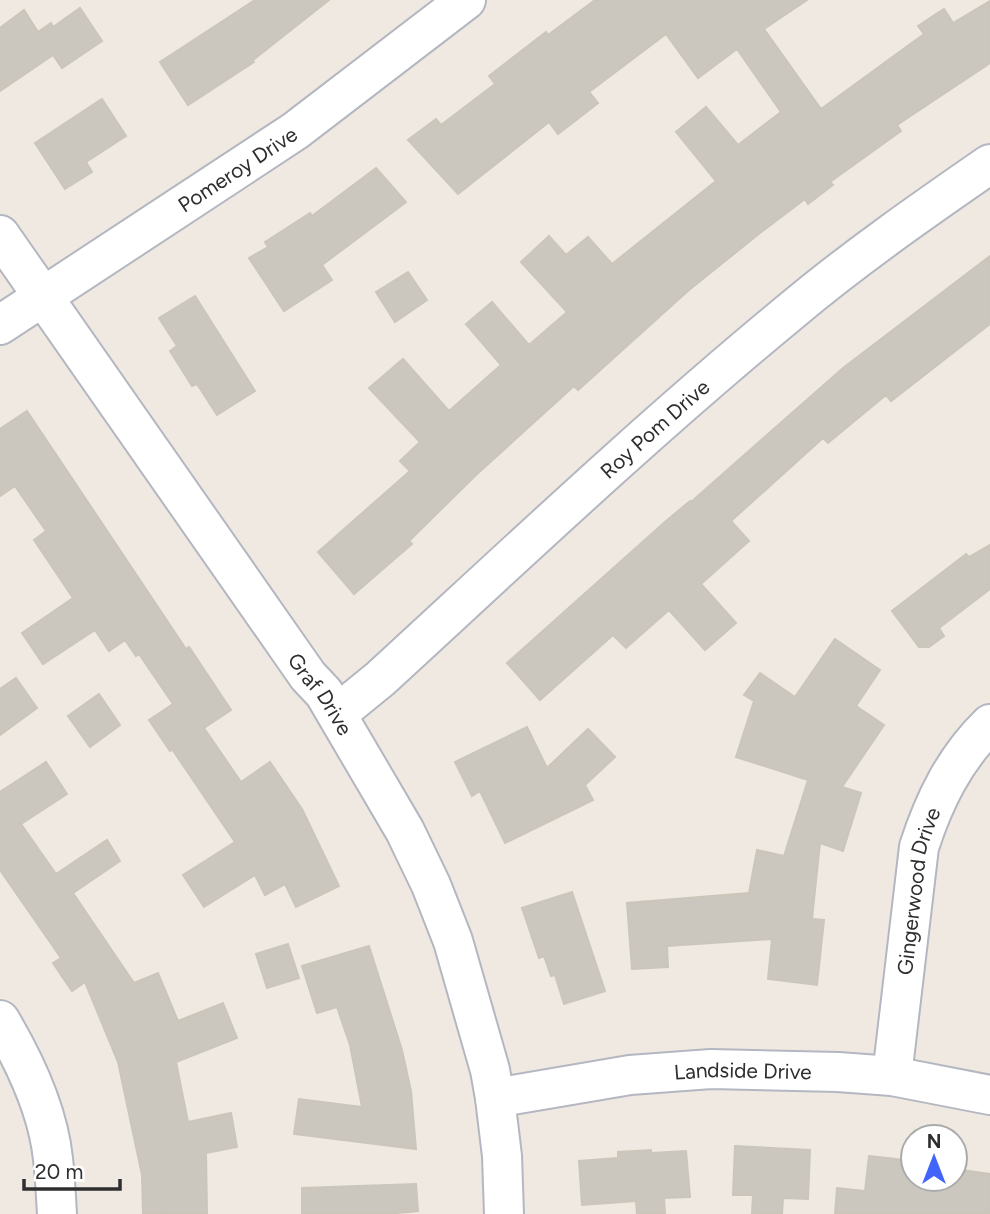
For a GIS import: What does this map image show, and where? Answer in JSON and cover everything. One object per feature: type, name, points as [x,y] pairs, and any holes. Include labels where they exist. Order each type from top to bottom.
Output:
[{"type":"street","name":"Pomeroy Drive","points":[[0,325],[295,131],[466,0]]},
{"type":"street","name":"Roy Pom Drive","points":[[337,713],[380,679],[639,441],[792,310],[990,164]]},
{"type":"street","name":"Graf Drive","points":[[0,235],[337,713],[405,831],[453,942],[489,1070],[502,1156],[504,1214]]},
{"type":"street","name":"Gingerwood Drive","points":[[892,1076],[919,847],[944,783],[963,754],[990,724]]},
{"type":"street","points":[[0,1020],[34,1087],[47,1127],[53,1157],[57,1214]]},
{"type":"street","name":"Landside Drive","points":[[495,1098],[630,1076],[711,1069],[892,1076],[990,1095]]},
{"type":"building","points":[[255,0],[329,0],[253,60],[254,62],[188,105],[160,62]]},
{"type":"building","points":[[595,0],[807,0],[764,29],[821,109],[924,34],[918,26],[944,9],[953,23],[990,1],[990,63],[897,125],[901,131],[830,182],[833,185],[808,204],[805,199],[760,233],[689,290],[578,390],[574,386],[476,475],[409,541],[412,544],[354,594],[318,552],[410,471],[400,461],[420,442],[369,388],[403,359],[449,411],[501,365],[466,324],[492,302],[529,345],[567,312],[521,262],[549,236],[566,255],[588,237],[612,264],[716,181],[676,132],[706,107],[738,145],[781,112],[737,49],[698,78],[666,34],[589,92],[598,103],[558,134],[549,122],[458,194],[408,140],[436,119],[441,125],[495,84],[489,76],[546,32],[548,35]]},
{"type":"building","points":[[80,8],[102,41],[62,68],[53,55],[0,91],[0,28],[24,10],[38,32],[51,23],[53,27]]},
{"type":"building","points":[[102,99],[126,136],[86,162],[92,172],[65,189],[35,143]]},
{"type":"building","points":[[376,168],[406,202],[322,265],[332,280],[284,311],[249,258],[268,247],[265,242],[310,213],[312,216]]},
{"type":"building","points":[[990,256],[990,324],[891,401],[886,395],[828,443],[823,438],[731,521],[749,541],[701,584],[736,623],[705,650],[669,610],[626,648],[613,635],[540,700],[507,663],[843,368]]},
{"type":"building","points":[[408,272],[427,300],[395,322],[376,292]]},
{"type":"building","points":[[195,296],[255,391],[217,415],[197,384],[192,386],[170,351],[177,346],[159,318]]},
{"type":"building","points":[[27,411],[186,649],[189,647],[231,710],[204,728],[241,782],[270,762],[302,809],[339,886],[296,907],[285,884],[265,895],[255,875],[204,907],[183,875],[235,842],[149,720],[173,704],[139,654],[136,656],[125,640],[109,651],[95,630],[43,664],[22,633],[73,598],[34,540],[46,531],[15,486],[0,496],[0,429]]},
{"type":"building","points":[[990,545],[990,589],[939,628],[944,636],[929,647],[919,647],[892,611],[966,554],[969,557]]},
{"type":"building","points":[[835,639],[880,670],[856,706],[884,725],[842,787],[861,793],[843,851],[820,843],[812,919],[824,920],[817,985],[768,979],[772,939],[667,946],[668,967],[632,969],[627,903],[749,893],[757,850],[784,856],[808,780],[736,757],[754,701],[744,695],[760,673],[795,697]]},
{"type":"building","points":[[16,678],[37,708],[0,735],[0,689]]},
{"type":"building","points":[[99,694],[120,725],[90,747],[68,716]]},
{"type":"building","points":[[527,727],[547,768],[588,729],[615,757],[585,785],[593,800],[505,843],[480,791],[472,796],[455,762]]},
{"type":"building","points":[[46,762],[67,794],[21,824],[56,874],[107,840],[120,861],[73,893],[134,983],[158,973],[178,1021],[223,1003],[237,1038],[176,1062],[188,1122],[231,1113],[237,1147],[206,1153],[207,1214],[143,1213],[142,1175],[118,1062],[85,982],[72,991],[53,963],[61,958],[0,870],[0,792]]},
{"type":"building","points":[[572,892],[605,991],[564,1004],[555,975],[551,976],[544,956],[539,958],[522,908]]},
{"type":"building","points":[[288,944],[299,978],[267,988],[256,954]]},
{"type":"building","points":[[369,946],[402,1050],[411,1091],[416,1149],[294,1134],[299,1099],[362,1107],[350,1045],[337,1007],[317,1013],[302,966]]},
{"type":"building","points":[[735,1146],[810,1150],[808,1199],[783,1198],[782,1214],[752,1214],[753,1195],[733,1195]]},
{"type":"building","points":[[651,1150],[651,1153],[686,1151],[690,1197],[664,1198],[665,1214],[637,1214],[636,1201],[582,1205],[579,1161],[618,1158],[618,1152]]},
{"type":"building","points":[[869,1156],[899,1159],[899,1193],[969,1193],[969,1171],[990,1174],[990,1214],[835,1214],[837,1188],[865,1191]]},
{"type":"building","points":[[416,1184],[418,1211],[387,1214],[302,1214],[302,1188]]}]
